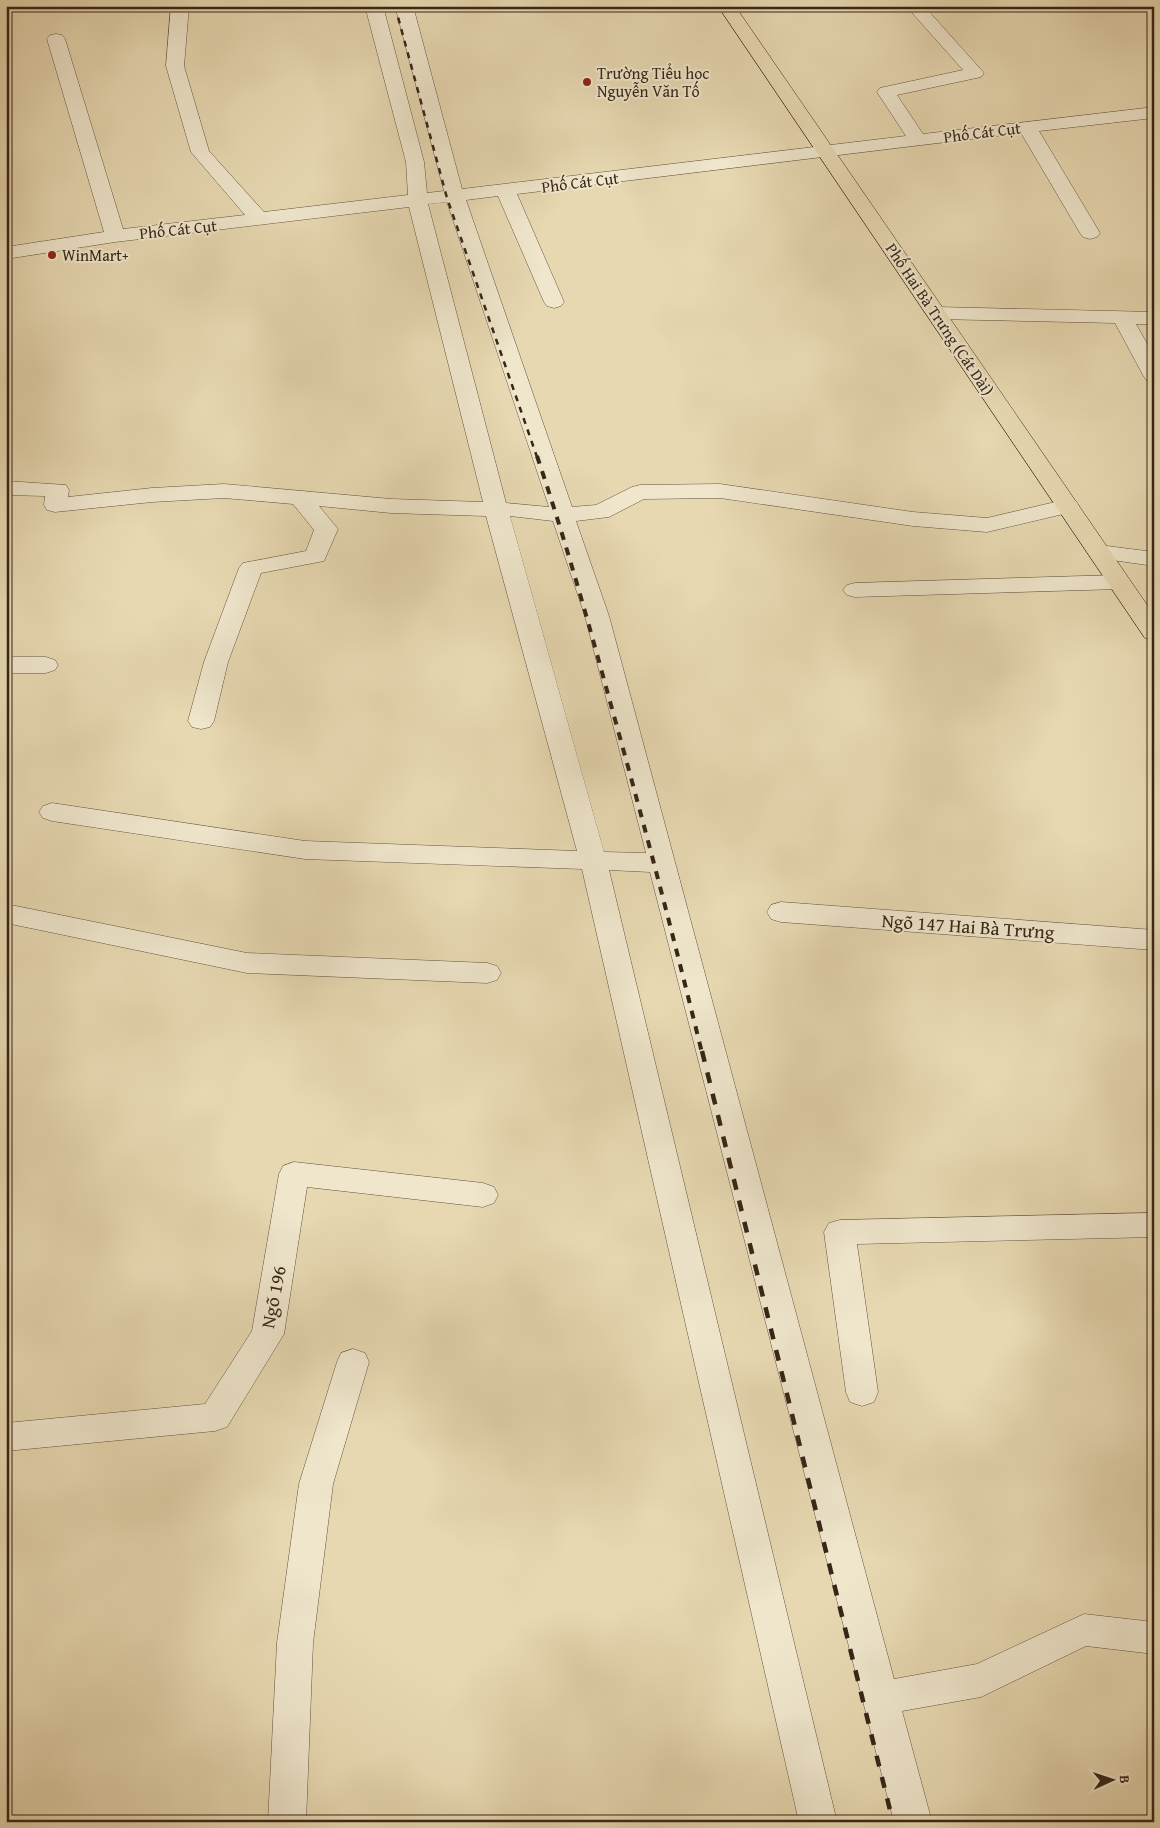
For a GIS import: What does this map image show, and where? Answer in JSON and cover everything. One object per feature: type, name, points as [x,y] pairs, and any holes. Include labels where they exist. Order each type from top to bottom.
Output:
[{"type":"main road","name":"Phố Hai Bà Trưng (Cát Dài)","points":[[726,6],[1154,633]]},
{"type":"street","points":[[180,6],[175,66],[200,152],[260,220]]},
{"type":"street","points":[[374,6],[415,162],[418,202],[496,509],[592,859],[818,1822]]},
{"type":"street","points":[[404,6],[456,197],[597,616],[913,1822]]},
{"type":"street","points":[[914,6],[975,73],[886,92],[918,140]]},
{"type":"street","points":[[56,39],[115,236]]},
{"type":"street","name":"Phố Cát Cụt","points":[[6,253],[115,236],[418,202],[1154,112]]},
{"type":"street","points":[[1028,127],[1090,233]]},
{"type":"street","points":[[506,191],[554,302]]},
{"type":"street","points":[[936,313],[1154,318]]},
{"type":"street","points":[[1122,318],[1154,374]]},
{"type":"street","points":[[6,488],[58,490],[55,505],[152,495],[224,491],[391,506],[526,510],[563,515],[601,512],[640,492],[720,491],[913,519],[987,525],[1068,506]]},
{"type":"street","points":[[201,721],[216,662],[252,568],[316,556],[326,529],[299,497]]},
{"type":"street","points":[[1099,552],[1154,559]]},
{"type":"street","points":[[855,590],[1120,582]]},
{"type":"street","points":[[6,665],[46,665]]},
{"type":"street","points":[[52,812],[305,850],[662,863]]},
{"type":"street","name":"Ngõ 147 Hai Bà Trưng","points":[[781,912],[1154,940]]},
{"type":"street","points":[[6,913],[246,963],[487,973]]},
{"type":"street","name":"Ngõ 196","points":[[6,1437],[215,1417],[268,1334],[294,1174],[483,1195]]},
{"type":"street","points":[[862,1392],[840,1232],[1154,1225]]},
{"type":"street","points":[[287,1822],[295,1643],[316,1484],[353,1362]]},
{"type":"street","points":[[881,1698],[981,1680],[1084,1630],[1154,1638]]},
{"type":"railway","points":[[395,6],[447,198],[537,457]]},
{"type":"railway","points":[[537,456],[566,546],[601,668],[657,875],[702,1053]]},
{"type":"railway","points":[[702,1051],[893,1822]]},
{"type":"place","name":"Trường Tiểu học Nguyễn Văn Tố","points":[[587,82]]},
{"type":"place","name":"WinMart+","points":[[52,255]]}]
